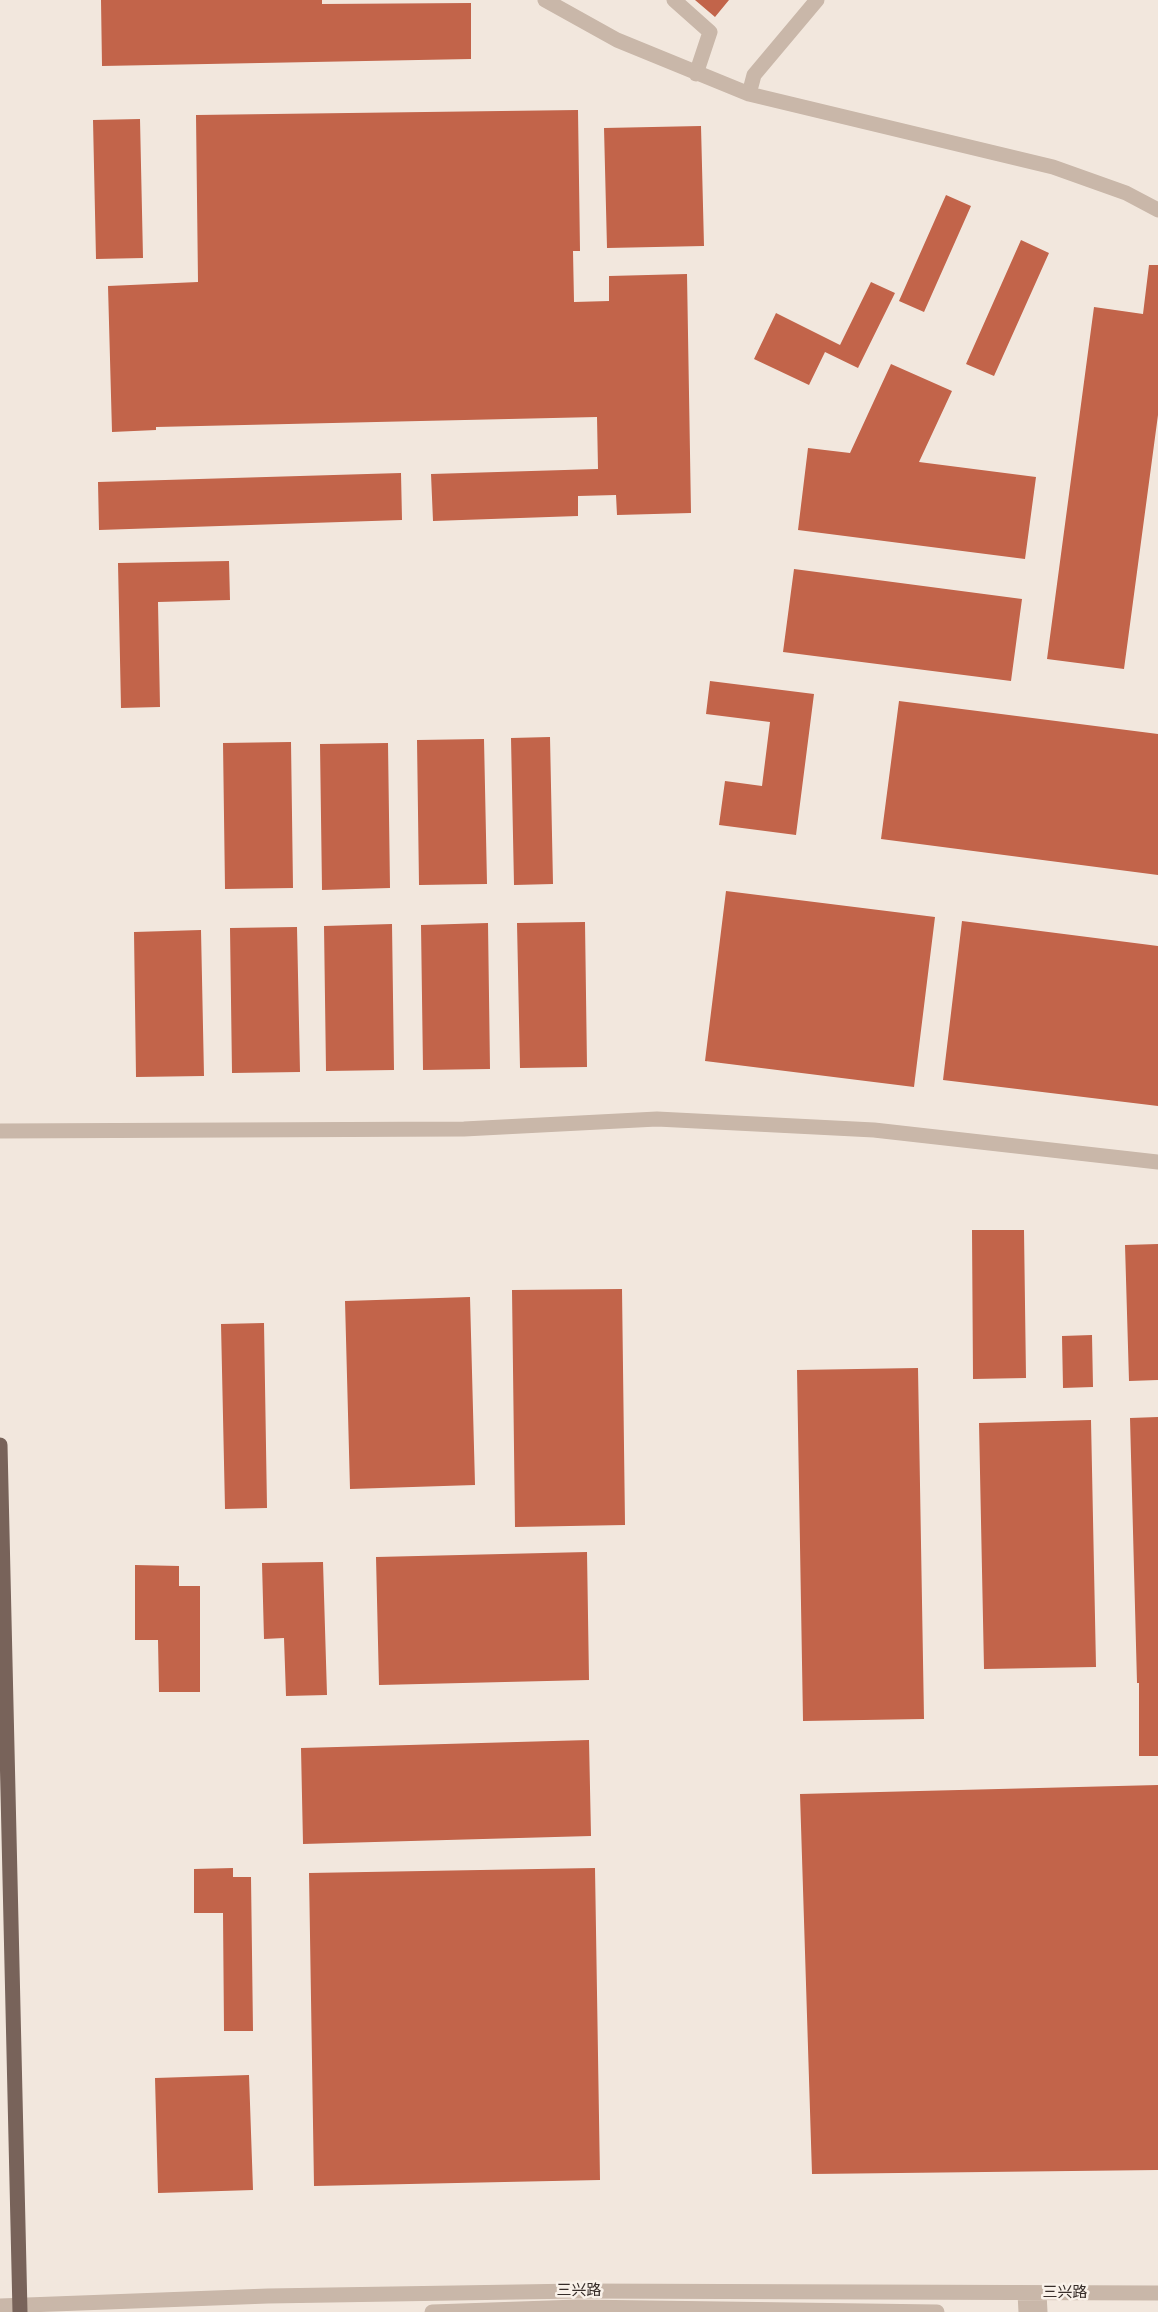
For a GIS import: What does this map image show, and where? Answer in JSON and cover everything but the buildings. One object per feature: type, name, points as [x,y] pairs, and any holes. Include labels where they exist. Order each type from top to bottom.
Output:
[{"type":"main road","points":[[0,1445],[20,2309]]},
{"type":"street","points":[[545,0],[617,40],[749,94],[1053,167],[1126,193],[1158,210]]},
{"type":"street","points":[[674,0],[710,32],[696,74]]},
{"type":"street","points":[[749,94],[754,75],[817,0]]},
{"type":"street","points":[[0,1131],[464,1129],[657,1119],[874,1130],[1158,1162]]},
{"type":"street","name":"三兴路","points":[[0,2306],[20,2309],[268,2296],[579,2291],[1158,2293]]},
{"type":"street","points":[[946,2292],[946,2312]]},
{"type":"street","points":[[1026,2312],[1032,2293]]},
{"type":"street","points":[[1032,2293],[1040,2312]]},
{"type":"street","name":"三兴路","points":[[432,2312],[578,2307],[938,2312]]}]
